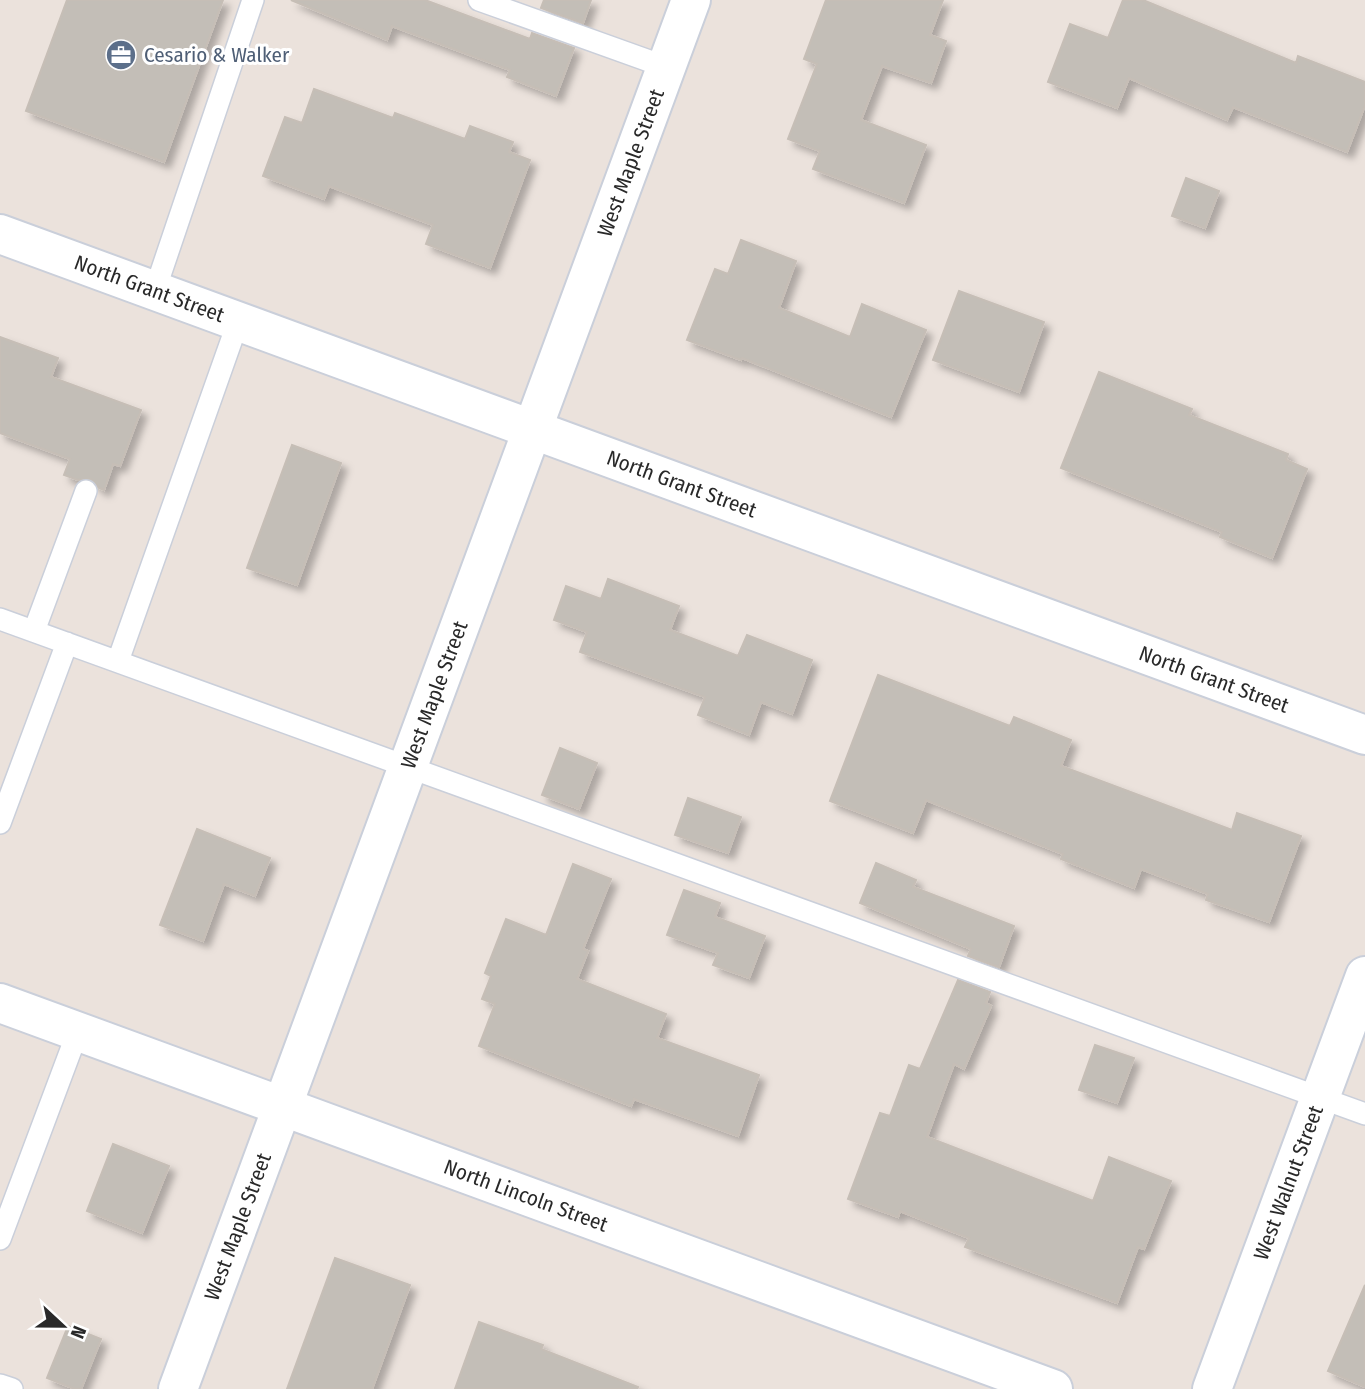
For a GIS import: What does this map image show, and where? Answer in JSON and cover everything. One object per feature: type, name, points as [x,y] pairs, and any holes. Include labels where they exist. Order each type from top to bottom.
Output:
[{"type":"street","name":"West Maple Street","points":[[178,1389],[691,0]]},
{"type":"street","name":"North Grant Street","points":[[0,234],[1365,735]]},
{"type":"street","name":"West Walnut Street","points":[[1212,1389],[1365,976]]},
{"type":"street","name":"North Lincoln Street","points":[[0,1003],[1053,1389]]},
{"type":"lane","points":[[155,290],[253,0]]},
{"type":"lane","points":[[479,0],[666,67]]},
{"type":"lane","points":[[118,661],[238,322]]},
{"type":"lane","points":[[34,631],[86,491]]},
{"type":"lane","points":[[0,619],[1365,1114]]},
{"type":"lane","points":[[0,823],[67,643]]},
{"type":"lane","points":[[0,1239],[78,1031]]},
{"type":"lane","points":[[0,1385],[12,1389]]},
{"type":"building","points":[[67,0],[223,0],[164,162],[26,111]]},
{"type":"building","points":[[291,0],[425,0],[530,39],[532,33],[574,48],[556,96],[507,77],[510,70],[392,26],[387,40]]},
{"type":"building","points":[[544,0],[591,0],[583,23],[541,8]]},
{"type":"building","points":[[826,0],[943,0],[930,35],[946,41],[931,83],[882,66],[861,120],[926,145],[904,203],[813,169],[820,151],[788,139],[817,64],[804,59]]},
{"type":"building","points":[[1123,0],[1143,0],[1296,63],[1298,56],[1365,82],[1365,105],[1347,152],[1233,107],[1227,120],[1129,78],[1117,108],[1048,82],[1070,24],[1108,38]]},
{"type":"building","points":[[314,89],[393,118],[395,113],[465,139],[470,126],[513,142],[509,152],[530,160],[490,268],[426,244],[433,225],[329,186],[324,199],[263,176],[285,117],[302,123]]},
{"type":"building","points":[[1186,178],[1219,191],[1205,228],[1172,216]]},
{"type":"building","points":[[741,240],[796,261],[779,308],[850,337],[862,304],[926,330],[891,417],[742,358],[741,360],[687,340],[715,269],[728,274]]},
{"type":"building","points":[[959,291],[1044,322],[1019,392],[933,360]]},
{"type":"building","points":[[0,337],[58,358],[51,377],[141,410],[120,466],[113,464],[104,490],[90,479],[78,480],[64,475],[70,459],[0,433]]},
{"type":"building","points":[[1099,372],[1192,409],[1189,415],[1288,454],[1286,460],[1307,469],[1272,558],[1220,537],[1222,532],[1061,468]]},
{"type":"building","points":[[292,445],[341,463],[297,585],[247,568]]},
{"type":"building","points":[[608,579],[679,606],[670,630],[738,656],[747,635],[812,660],[792,714],[761,702],[749,735],[698,715],[705,697],[580,652],[587,632],[554,620],[566,586],[601,599]]},
{"type":"building","points":[[878,675],[1010,726],[1014,717],[1071,740],[1061,766],[1232,830],[1237,813],[1301,836],[1269,922],[1206,900],[1208,894],[1141,869],[1134,888],[1061,859],[1063,854],[926,800],[913,833],[830,801]]},
{"type":"building","points":[[560,748],[597,763],[579,809],[542,795]]},
{"type":"building","points":[[688,798],[741,817],[728,853],[675,835]]},
{"type":"building","points":[[197,829],[270,858],[255,896],[224,884],[203,941],[160,925]]},
{"type":"building","points":[[876,863],[916,880],[913,887],[1014,926],[999,967],[968,956],[971,949],[860,903]]},
{"type":"building","points":[[573,864],[611,879],[583,949],[588,951],[577,979],[666,1014],[657,1038],[759,1075],[738,1136],[634,1099],[631,1106],[479,1046],[495,1004],[482,999],[491,976],[485,973],[506,919],[546,935]]},
{"type":"building","points":[[684,890],[720,903],[715,917],[765,936],[749,978],[713,965],[718,953],[667,935]]},
{"type":"building","points":[[958,980],[990,992],[986,1003],[991,1006],[964,1069],[954,1064],[927,1137],[1093,1201],[1109,1157],[1171,1181],[1144,1249],[1138,1247],[1117,1303],[965,1247],[969,1238],[900,1211],[898,1217],[848,1199],[880,1113],[890,1116],[909,1065],[920,1069]]},
{"type":"building","points":[[1095,1045],[1134,1058],[1117,1103],[1079,1090]]},
{"type":"building","points":[[113,1144],[169,1166],[142,1233],[87,1211]]},
{"type":"building","points":[[335,1258],[410,1285],[372,1389],[287,1389]]},
{"type":"building","points":[[1365,1285],[1365,1387],[1328,1371]]},
{"type":"building","points":[[479,1322],[543,1345],[541,1349],[638,1387],[455,1389]]},
{"type":"building","points":[[68,1326],[101,1339],[81,1389],[47,1378]]},
{"type":"place","name":"Cesario & Walker","points":[[121,55]]}]
